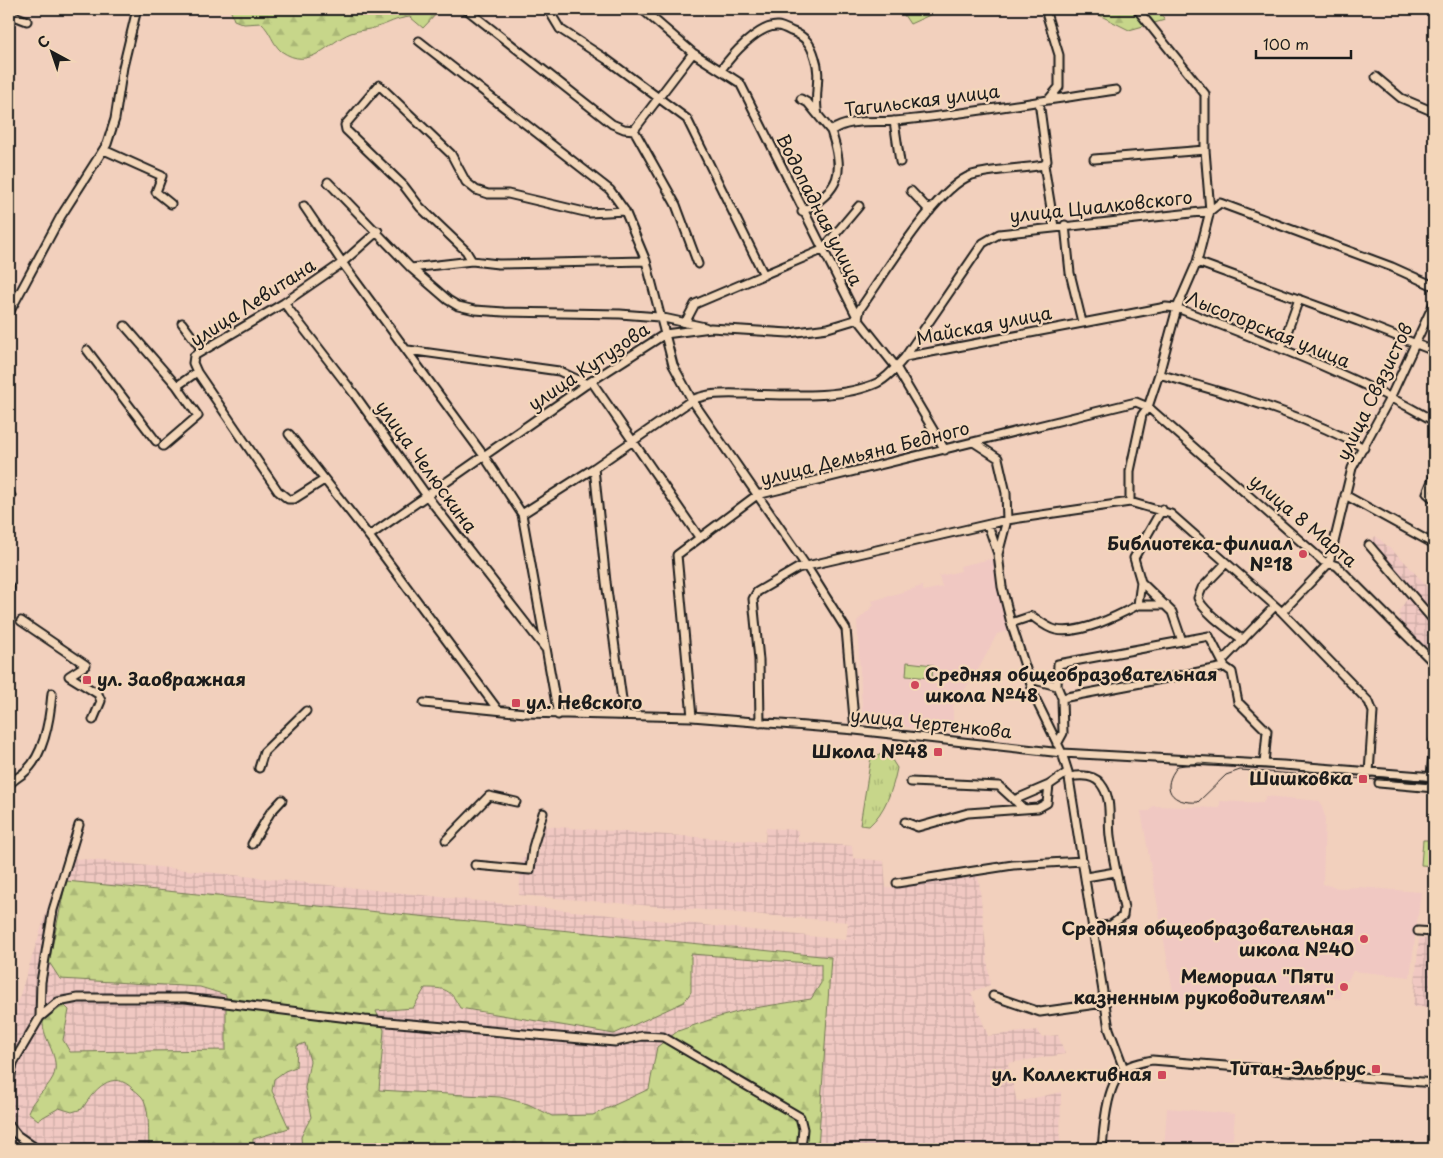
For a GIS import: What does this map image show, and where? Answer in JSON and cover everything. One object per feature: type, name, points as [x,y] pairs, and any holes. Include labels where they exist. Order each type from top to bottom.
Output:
[{"type":"street","points":[[9,313],[61,216],[104,150],[115,119],[123,66],[137,9]]},
{"type":"street","points":[[466,9],[612,124],[624,129],[634,130]]},
{"type":"street","points":[[548,9],[560,29],[687,119],[764,275]]},
{"type":"street","name":"Водопадная улица","points":[[642,9],[693,53],[740,83],[802,212],[858,319],[896,367],[945,450]]},
{"type":"street","points":[[1130,502],[1130,471],[1142,415],[1148,408],[1177,308],[1196,262],[1210,211],[1205,94],[1137,9]]},
{"type":"street","points":[[9,14],[27,21]]},
{"type":"street","points":[[1047,16],[1059,55],[1059,87],[1049,100]]},
{"type":"street","points":[[721,70],[741,46],[766,28],[778,26],[796,33],[807,40],[816,60],[818,85],[814,101],[818,115]]},
{"type":"street","points":[[419,41],[610,190],[625,211],[646,261],[673,365],[692,400],[807,567],[846,629],[855,730]]},
{"type":"street","points":[[634,130],[693,53]]},
{"type":"street","points":[[1376,77],[1401,98],[1434,112]]},
{"type":"street","points":[[472,261],[466,251],[420,207],[404,186],[346,130],[345,124],[379,85],[451,154],[466,182],[476,190],[488,194],[508,194],[589,213],[625,211]]},
{"type":"street","name":"Тагильская улица","points":[[802,212],[828,194],[834,186],[839,172],[836,145],[831,131],[837,127],[852,123],[894,122],[1116,90]]},
{"type":"street","points":[[801,99],[808,103],[831,131]]},
{"type":"street","points":[[1039,101],[1047,161],[1044,165],[1054,227]]},
{"type":"street","points":[[894,122],[900,162]]},
{"type":"street","points":[[634,130],[676,205],[698,264]]},
{"type":"street","points":[[104,150],[162,176],[156,192],[171,204]]},
{"type":"street","points":[[1094,159],[1206,150]]},
{"type":"street","points":[[858,319],[860,309],[930,210],[960,180],[973,175],[1044,165]]},
{"type":"street","points":[[328,182],[378,231],[412,268],[448,300],[458,306],[475,310],[620,314],[659,317],[711,328]]},
{"type":"street","points":[[911,191],[930,210]]},
{"type":"street","name":"улица Циалковского","points":[[905,357],[983,243],[999,234],[1065,225],[1210,211],[1220,203],[1392,267],[1434,286]]},
{"type":"street","points":[[304,206],[342,263],[408,350],[484,456],[522,514],[558,715]]},
{"type":"street","points":[[685,323],[695,304],[822,250],[859,206]]},
{"type":"street","points":[[1065,225],[1070,272],[1082,322]]},
{"type":"street","name":"улица Левитана","points":[[324,480],[294,499],[288,500],[278,491],[197,372],[193,362],[194,356],[284,303],[342,263],[378,231]]},
{"type":"street","points":[[412,268],[472,261],[498,264],[646,261]]},
{"type":"street","points":[[1196,262],[1417,343],[1434,352]]},
{"type":"street","points":[[1281,349],[1298,299]]},
{"type":"street","name":"улица Челюскина","points":[[284,303],[355,395],[427,496],[546,649]]},
{"type":"street","name":"улица Связистов","points":[[1329,563],[1352,468],[1391,396],[1434,303]]},
{"type":"street","name":"Лысогорская улица","points":[[1082,322],[1166,307],[1177,308],[1281,349],[1391,396],[1434,421]]},
{"type":"street","name":"улица Кутузова","points":[[369,536],[664,334],[711,328],[789,333],[828,328],[858,319]]},
{"type":"street","points":[[182,322],[202,350]]},
{"type":"street","name":"Майская улица","points":[[522,514],[594,468],[692,400],[719,393],[804,394],[860,388],[878,382],[905,357],[1082,322]]},
{"type":"street","points":[[125,326],[177,386],[198,416],[163,446]]},
{"type":"street","points":[[87,350],[156,441]]},
{"type":"street","points":[[408,350],[559,370],[590,383],[633,440],[699,537]]},
{"type":"street","points":[[177,386],[197,372]]},
{"type":"street","points":[[1159,374],[1287,412],[1335,432],[1364,448]]},
{"type":"street","name":"улица Демьяна Бедного","points":[[692,717],[677,554],[757,494],[975,443],[1136,402],[1148,408]]},
{"type":"street","name":"улица 8 Марта","points":[[1148,408],[1307,547],[1329,563],[1337,566],[1434,663]]},
{"type":"street","points":[[289,434],[369,536],[498,710]]},
{"type":"street","points":[[975,443],[998,458],[1006,493],[1007,520],[998,554]]},
{"type":"street","points":[[594,468],[606,582],[624,714]]},
{"type":"street","points":[[1434,476],[1427,493],[1434,499]]},
{"type":"street","points":[[1345,495],[1434,544]]},
{"type":"street","points":[[760,723],[758,660],[753,599],[757,592],[765,587],[798,568],[1007,520],[1130,502],[1162,509],[1171,514],[1282,612],[1373,707],[1369,773]]},
{"type":"street","points":[[1138,605],[1141,582],[1134,558],[1162,509]]},
{"type":"street","points":[[988,525],[998,554],[1002,587],[1011,623],[1031,679],[1036,700],[1062,753],[1068,775],[1094,927],[1108,1029],[1124,1069]]},
{"type":"street","points":[[1369,545],[1434,621]]},
{"type":"street","points":[[1226,563],[1202,588],[1198,598],[1203,607],[1229,631],[1243,640]]},
{"type":"street","points":[[1282,612],[1329,563]]},
{"type":"street","points":[[1141,582],[1172,612],[1182,641]]},
{"type":"street","points":[[1011,623],[1032,616],[1050,628],[1068,630],[1109,620],[1138,605],[1166,606]]},
{"type":"street","points":[[1062,698],[1223,664],[1275,606]]},
{"type":"street","points":[[21,621],[86,666],[70,676],[98,694],[101,701],[93,720]]},
{"type":"street","points":[[1057,744],[1063,733],[1062,698],[1057,686],[1058,664],[1209,636],[1223,664],[1232,672],[1238,702],[1267,731],[1264,764]]},
{"type":"street","points":[[1031,679],[1057,686]]},
{"type":"street","points":[[9,784],[27,770],[38,752],[47,730],[52,693]]},
{"type":"street","name":"улица Чертенкова","points":[[424,703],[558,715],[624,714],[692,717],[855,730],[1062,753],[1264,764],[1433,777]]},
{"type":"street","points":[[259,768],[264,752],[306,711]]},
{"type":"street","points":[[1433,777],[1434,741]]},
{"type":"street","points":[[1014,800],[1068,775],[1086,775],[1099,781],[1103,786],[1108,803],[1116,872],[1124,908],[1123,916],[1111,925],[1094,927]]},
{"type":"street","points":[[910,782],[999,786],[1024,809]]},
{"type":"street","points":[[1378,783],[1434,788]]},
{"type":"street","points":[[905,822],[918,827],[968,813],[1038,808],[1047,803],[1049,785]]},
{"type":"street","points":[[446,840],[489,796],[516,802]]},
{"type":"street","points":[[252,844],[270,813],[282,800]]},
{"type":"street","points":[[475,865],[530,870],[533,847],[543,813]]},
{"type":"street","points":[[40,1017],[41,982],[53,910],[79,825]]},
{"type":"street","points":[[898,882],[1013,865],[1083,861]]},
{"type":"street","points":[[1086,877],[1116,872]]},
{"type":"street","points":[[1418,931],[1434,932]]},
{"type":"street","points":[[993,996],[1040,1012],[1104,1003]]},
{"type":"street","points":[[9,1086],[14,1063],[40,1017],[58,1002],[78,998],[185,998],[365,1020],[615,1042],[642,1036],[663,1038],[800,1117],[803,1129],[801,1149]]},
{"type":"street","points":[[1102,1149],[1106,1107],[1114,1082],[1124,1069],[1152,1060],[1434,1083]]},
{"type":"street","points":[[9,1125],[17,1135],[37,1149]]},
{"type":"street","points":[[82,1149],[107,1149]]},
{"type":"shaded area","points":[[1376,536],[1406,563],[1434,595],[1434,658],[1400,622],[1399,611],[1407,599],[1366,544]]},
{"type":"shaded area","points":[[995,558],[1012,630],[997,634],[977,672],[953,706],[953,729],[938,730],[863,723],[857,621],[874,605],[872,601],[922,586],[924,591],[942,587],[939,576],[961,571],[960,566]]},
{"type":"shaded area","points":[[1266,796],[1320,801],[1325,816],[1323,884],[1339,888],[1358,887],[1421,892],[1410,977],[1353,971],[1341,993],[1340,999],[1318,995],[1316,1008],[1184,1003],[1173,992],[1141,811],[1149,811],[1153,806],[1220,808],[1220,801],[1263,803]]},
{"type":"shaded area","points":[[543,826],[765,842],[766,828],[798,830],[798,842],[852,846],[853,858],[884,861],[886,888],[978,872],[990,985],[971,992],[988,1036],[1038,1030],[1041,1037],[1058,1035],[1065,1054],[1008,1063],[1017,1102],[1061,1092],[1060,1149],[9,1149],[9,1029],[64,857],[846,940],[848,922],[519,895],[522,858],[538,858]]},
{"type":"shaded area","points":[[1419,938],[1434,939],[1434,1007],[1413,1007]]},
{"type":"shaded area","points":[[1167,1108],[1235,1114],[1232,1149],[1164,1149]]},
{"type":"green space","points":[[230,9],[441,9],[423,28],[410,17],[400,19],[374,28],[351,33],[310,57],[301,58],[292,57],[281,51],[261,23],[244,24],[234,20]]},
{"type":"green space","points":[[900,9],[943,9],[910,24]]},
{"type":"green space","points":[[1087,9],[1158,9],[1165,20],[1129,30]]},
{"type":"green space","points":[[907,662],[933,665],[932,678],[906,676]]},
{"type":"green space","points":[[883,754],[892,760],[897,768],[893,784],[880,814],[869,826],[860,825],[871,757]]},
{"type":"green space","points":[[1423,840],[1434,840],[1434,866],[1421,865]]},
{"type":"green space","points":[[66,881],[831,957],[818,1149],[302,1149],[301,1137],[311,1117],[305,1088],[310,1061],[305,1043],[297,1046],[296,1067],[285,1071],[274,1079],[272,1091],[289,1128],[253,1139],[253,1149],[149,1147],[146,1105],[139,1094],[125,1083],[111,1081],[104,1084],[92,1095],[82,1109],[72,1112],[59,1108],[38,1120],[28,1112],[50,1082],[55,1070],[54,1056],[45,1035],[43,1021],[64,1005],[69,1010],[63,1040],[70,1052],[226,1050],[226,995],[200,987],[60,979],[49,962]],"holes":[[[691,954],[821,964],[821,983],[811,999],[748,1009],[678,1031],[657,1047],[649,1089],[593,1115],[552,1116],[528,1104],[500,1097],[379,1090],[384,1030],[376,1011],[413,1008],[425,988],[438,988],[447,991],[460,1008],[614,1034],[684,1002],[691,992]]]},
{"type":"tram line","points":[[1434,781],[1199,763],[1178,766],[1172,774],[1169,788],[1175,798],[1189,802],[1198,802],[1226,775],[1240,770],[1434,784]]},
{"type":"place","name":"Библиотека-филиал №18","points":[[1303,554]]},
{"type":"place","name":"ул. Заовражная","points":[[87,680]]},
{"type":"place","name":"Средняя общеобразовательная школа №48","points":[[915,685]]},
{"type":"place","name":"ул. Невского","points":[[516,703]]},
{"type":"place","name":"Школа №48","points":[[938,752]]},
{"type":"place","name":"Шишковка","points":[[1363,779]]},
{"type":"place","name":"Средняя общеобразовательная школа №40","points":[[1364,939]]},
{"type":"place","name":"Мемориал \"Пяти казненным руководителям\"","points":[[1344,987]]},
{"type":"place","name":"Титан-Эльбрус","points":[[1376,1069]]},
{"type":"place","name":"ул. Коллективная","points":[[1162,1075]]}]
